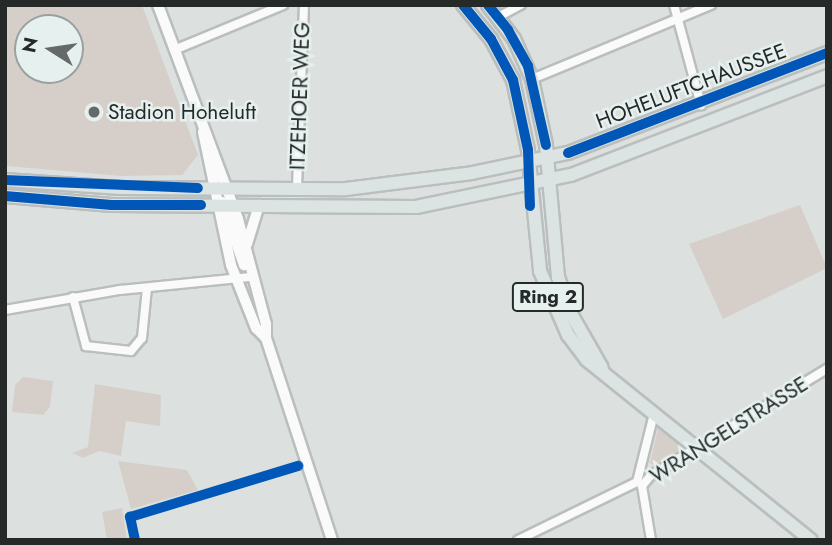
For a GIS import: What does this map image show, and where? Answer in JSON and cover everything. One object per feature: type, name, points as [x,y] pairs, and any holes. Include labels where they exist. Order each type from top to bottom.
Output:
[{"type":"main road","name":"Ring 2","points":[[463,5],[491,39],[507,67],[529,164],[537,256],[549,300],[581,355],[811,540]]},
{"type":"main road","name":"Ring 2","points":[[488,5],[498,17],[532,79],[548,159],[562,291],[604,371]]},
{"type":"main road","name":"HOHELUFTCHAUSSEE","points":[[222,196],[297,187],[395,185],[529,164],[701,105],[827,53]]},
{"type":"main road","name":"HOHELUFTCHAUSSEE","points":[[222,196],[259,205],[384,210],[530,185],[827,76]]},
{"type":"main road","points":[[5,180],[222,196]]},
{"type":"main road","points":[[5,196],[112,205],[222,196]]},
{"type":"street","points":[[158,5],[202,129],[238,254],[251,277]]},
{"type":"street","points":[[174,50],[283,5]]},
{"type":"street","name":"ITZEHOER WEG","points":[[297,187],[304,5]]},
{"type":"street","points":[[498,17],[521,5]]},
{"type":"street","points":[[674,5],[701,105]]},
{"type":"street","points":[[532,79],[679,21],[711,5]]},
{"type":"street","points":[[222,196],[246,254],[267,324],[266,338],[332,540]]},
{"type":"street","points":[[222,196],[236,280],[256,328],[266,338]]},
{"type":"street","points":[[246,254],[250,223],[259,205]]},
{"type":"street","points":[[5,310],[73,297],[251,277]]},
{"type":"street","points":[[73,297],[86,346],[131,351],[142,338],[147,288]]},
{"type":"street","name":"WRANGELSTRASSE","points":[[518,540],[639,484],[827,369]]},
{"type":"street","points":[[651,540],[639,484],[654,415]]},
{"type":"shaded area","name":"Stadion Hoheluft","points":[[142,5],[198,155],[182,175],[121,176],[6,166],[5,7]]},
{"type":"shaded area","points":[[800,205],[827,268],[723,319],[689,244]]},
{"type":"shaded area","points":[[23,377],[53,381],[50,407],[43,415],[12,412],[15,385]]},
{"type":"shaded area","points":[[95,384],[161,395],[160,426],[126,421],[121,456],[99,451],[83,458],[72,453],[88,447]]},
{"type":"shaded area","points":[[658,428],[684,447],[654,466],[650,463]]},
{"type":"shaded area","points":[[118,461],[187,470],[198,490],[131,509]]},
{"type":"shaded area","points":[[122,508],[127,540],[107,540],[102,512]]},
{"type":"cycle path","points":[[463,5],[491,39],[513,80],[528,150],[530,206]]},
{"type":"cycle path","points":[[488,5],[508,30],[528,66],[546,145]]},
{"type":"cycle path","points":[[568,153],[827,53]]},
{"type":"cycle path","points":[[5,180],[198,188]]},
{"type":"cycle path","points":[[5,196],[112,205],[201,205]]},
{"type":"cycle path","points":[[135,540],[130,517],[298,466]]},
{"type":"place","name":"Stadion Hoheluft","points":[[94,112]]}]
